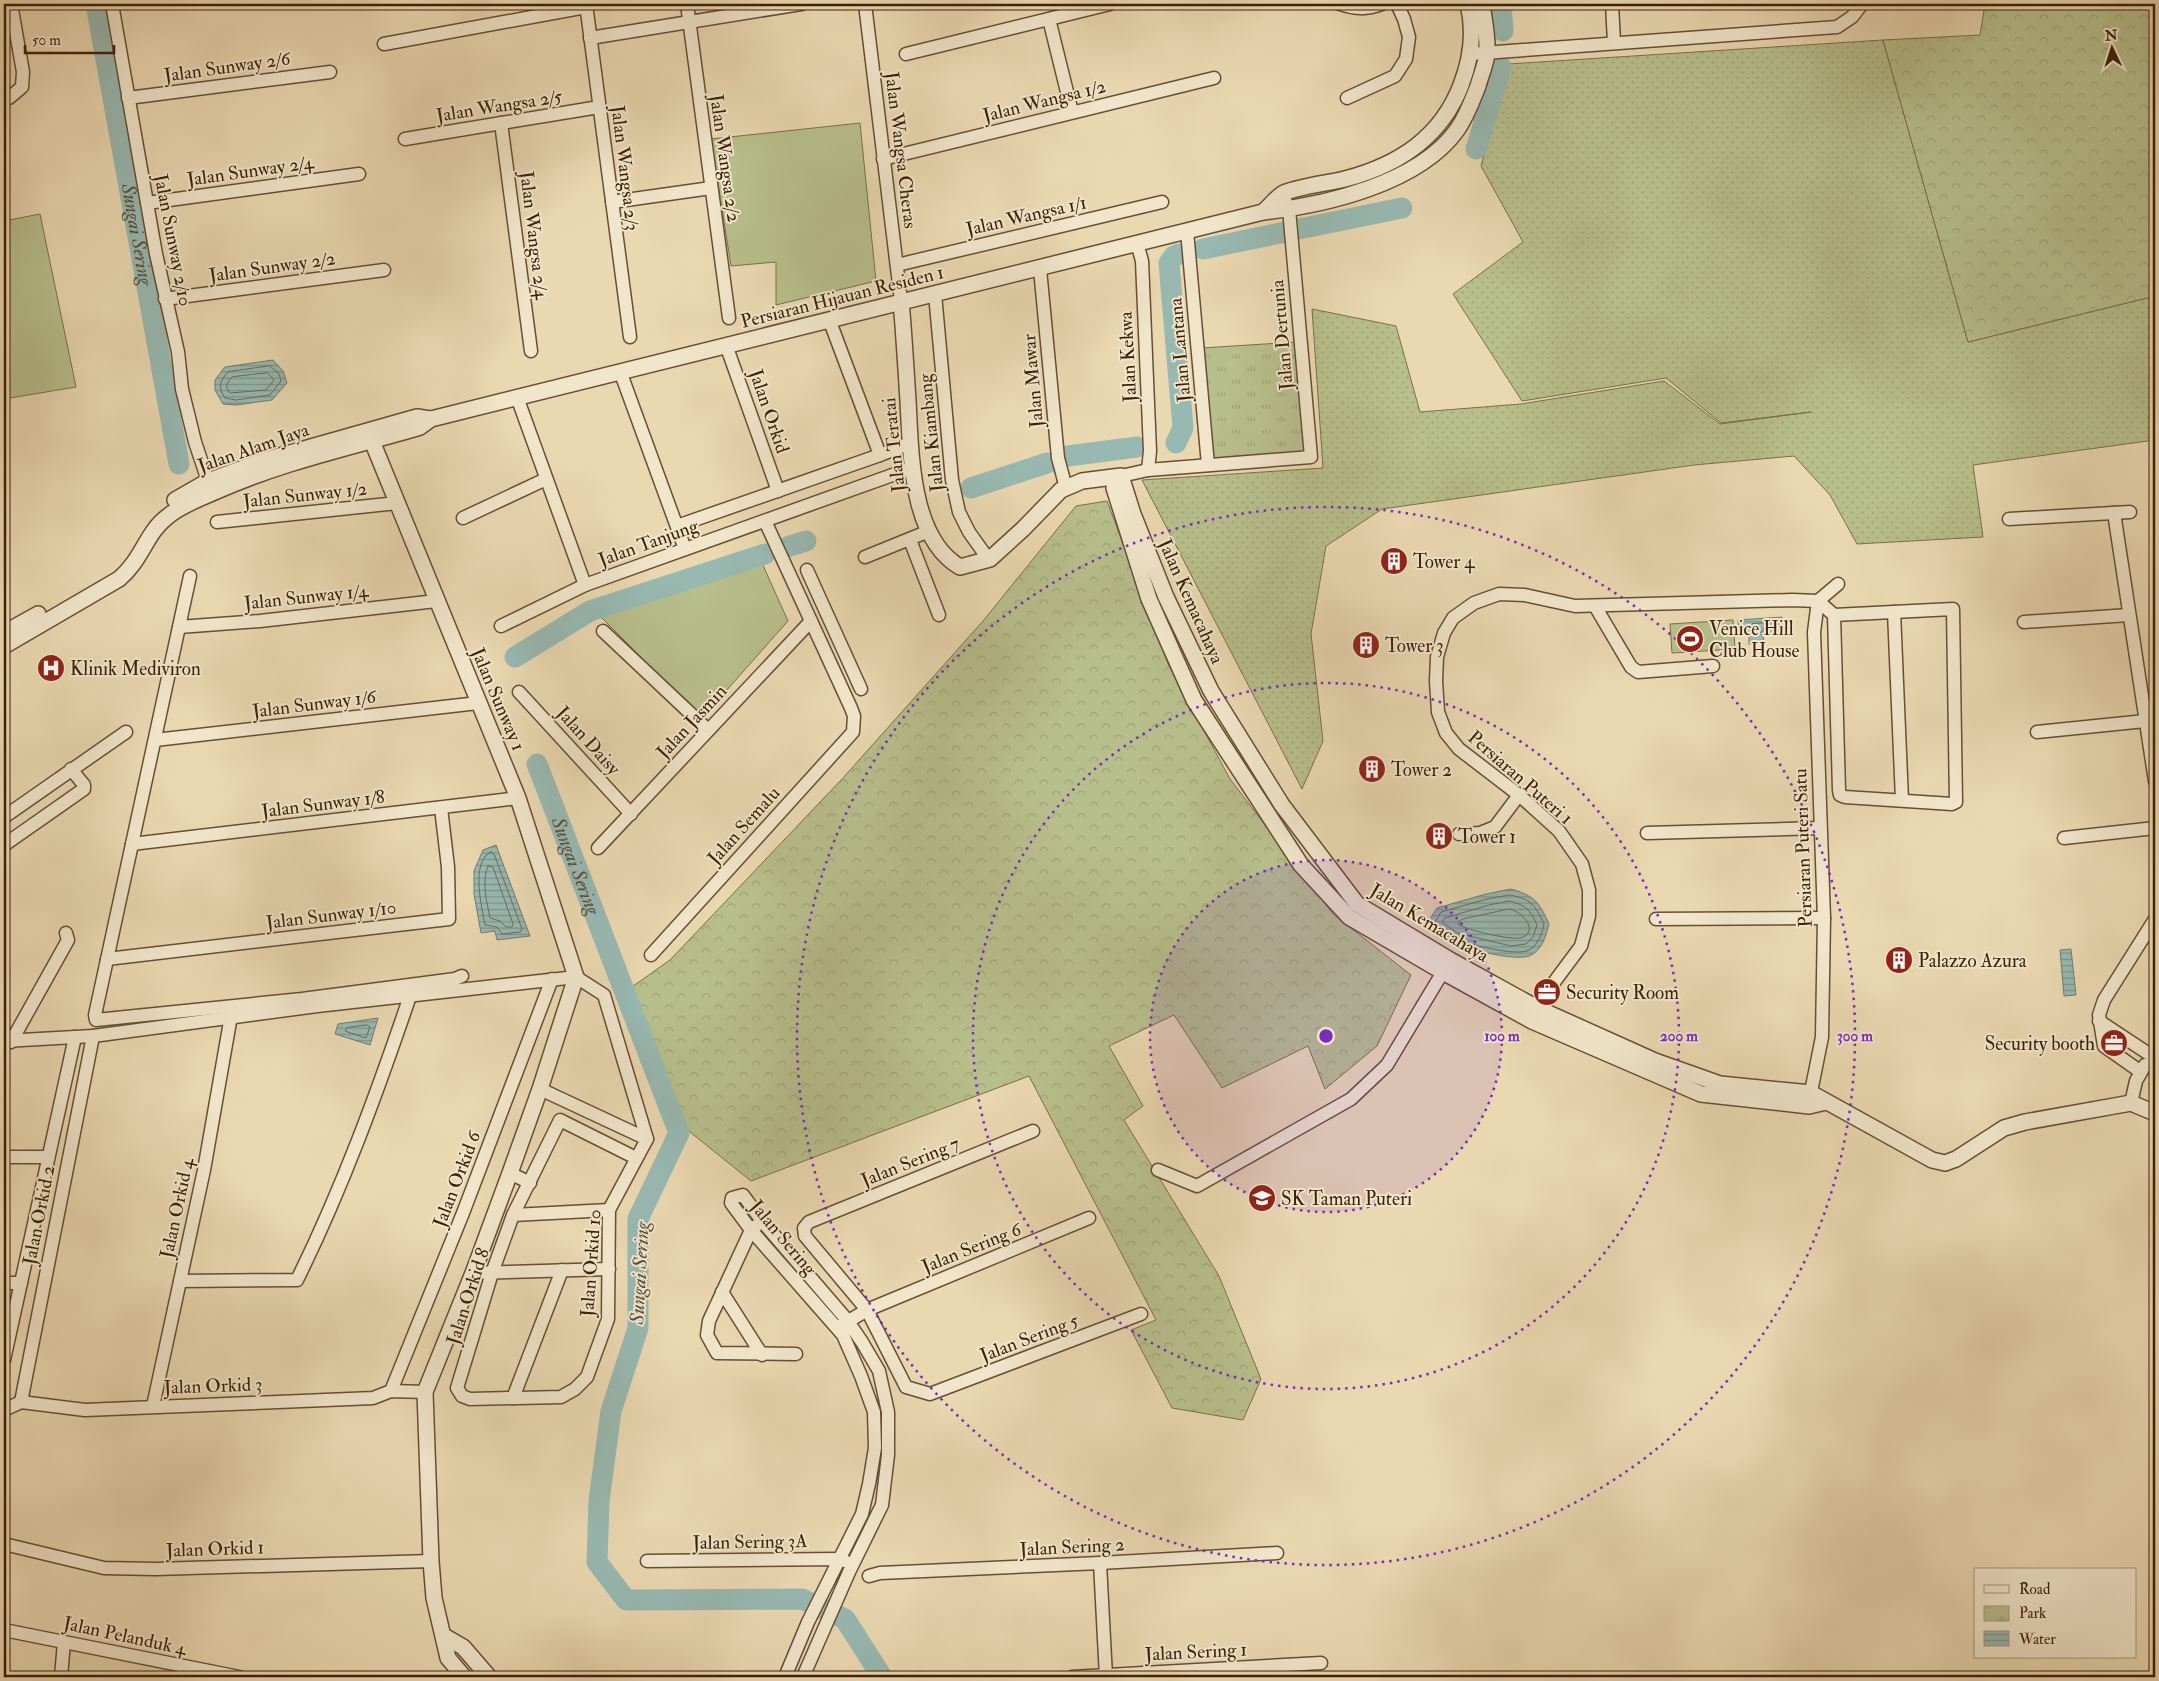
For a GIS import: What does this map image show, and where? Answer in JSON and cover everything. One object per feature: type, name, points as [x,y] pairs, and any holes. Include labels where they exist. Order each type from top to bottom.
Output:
[{"type":"street","points":[[6,99],[22,87],[23,72],[11,4]]},
{"type":"street","name":"Jalan Sunway 2/10","points":[[112,4],[165,299],[178,352],[182,389],[195,442],[208,481]]},
{"type":"street","name":"Jalan Wangsa 2/2","points":[[687,4],[729,318]]},
{"type":"street","points":[[590,38],[801,4]]},
{"type":"street","name":"Jalan Wangsa Cheras","points":[[865,4],[902,302]]},
{"type":"street","points":[[906,54],[1110,4]]},
{"type":"street","points":[[1340,4],[1355,9],[1371,8],[1382,4]]},
{"type":"street","points":[[1347,98],[1395,76],[1406,59],[1409,37],[1397,4]]},
{"type":"street","name":"Persiaran Hijauan Residen 1","points":[[1263,212],[1283,194],[1345,179],[1392,162],[1432,134],[1456,98],[1469,64],[1472,38],[1468,4]]},
{"type":"street","name":"Persiaran Hijauan Residen 1","points":[[355,440],[385,432],[420,427],[431,419],[829,319],[1040,269],[1137,243],[1263,212],[1289,209],[1345,196],[1399,177],[1442,146],[1456,132],[1473,101],[1487,52],[1482,4]]},
{"type":"street","points":[[1612,4],[1614,42]]},
{"type":"street","points":[[1470,54],[1837,27],[1852,18],[1862,4]]},
{"type":"street","points":[[384,44],[586,6]]},
{"type":"street","name":"Jalan Wangsa 2/3","points":[[586,6],[630,337]]},
{"type":"street","points":[[1049,19],[1072,112]]},
{"type":"street","name":"Jalan Sunway 2/6","points":[[128,98],[330,72]]},
{"type":"street","name":"Jalan Wangsa 1/2","points":[[883,160],[1214,78]]},
{"type":"street","name":"Jalan Wangsa 2/5","points":[[405,139],[599,107]]},
{"type":"street","name":"Jalan Wangsa 2/4","points":[[501,123],[531,351]]},
{"type":"street","points":[[1392,162],[1399,177]]},
{"type":"street","name":"Jalan Sunway 2/4","points":[[147,203],[359,174]]},
{"type":"street","points":[[612,202],[711,188]]},
{"type":"street","name":"Jalan Dertunia","points":[[1208,465],[1311,457],[1289,209],[1283,194]]},
{"type":"street","name":"Jalan Wangsa 1/1","points":[[897,265],[1162,202]]},
{"type":"street","name":"Jalan Lantana","points":[[1187,231],[1208,465]]},
{"type":"street","name":"Jalan Kekwa","points":[[1137,243],[1142,261],[1150,451],[1148,470]]},
{"type":"street","name":"Jalan Mawar","points":[[1040,269],[1058,458],[1066,488]]},
{"type":"street","name":"Jalan Sunway 2/2","points":[[165,299],[384,270]]},
{"type":"street","name":"Jalan Kiambang","points":[[935,294],[952,480],[959,512],[969,532],[988,560]]},
{"type":"street","name":"Jalan Teratai","points":[[902,302],[912,468],[921,510],[939,551],[947,560],[960,567],[988,560],[1066,488],[1082,481],[1116,476]]},
{"type":"street","points":[[829,319],[880,455]]},
{"type":"street","name":"Jalan Orkid","points":[[726,345],[778,490]]},
{"type":"street","points":[[620,371],[685,549]]},
{"type":"street","name":"Jalan Tanjung","points":[[517,397],[585,585],[912,468]]},
{"type":"street","points":[[355,440],[378,457],[385,432]]},
{"type":"street","name":"Persiaran Hijauan Residen 1","points":[[372,441],[385,432]]},
{"type":"street","name":"Jalan Alam Jaya","points":[[4,646],[119,579],[131,569],[152,534],[168,516],[195,500],[269,469],[355,440]]},
{"type":"street","name":"Jalan Alam Jaya","points":[[4,634],[113,573],[125,563],[145,526],[158,513],[181,496],[208,481],[265,460],[355,440],[372,441]]},
{"type":"street","name":"Jalan Sunway 1","points":[[372,441],[518,798],[576,977]]},
{"type":"street","points":[[677,526],[910,443]]},
{"type":"street","points":[[1116,476],[1148,470],[1208,465]]},
{"type":"street","name":"Jalan Kemacahaya","points":[[1116,476],[1149,599],[1194,700],[1301,865],[1349,916],[1535,1014],[1720,1084],[1826,1102],[1932,1160],[1945,1163],[1956,1159],[2004,1128],[2025,1122],[2131,1103]]},
{"type":"street","name":"Jalan Kemacahaya","points":[[1116,476],[1134,514],[1166,597],[1211,691],[1282,805],[1357,904],[1446,966]]},
{"type":"street","points":[[168,516],[205,488],[208,481],[215,485],[222,485],[248,477]]},
{"type":"street","points":[[464,518],[546,479]]},
{"type":"street","name":"Jalan Sunway 1/2","points":[[217,522],[397,504]]},
{"type":"street","points":[[2009,519],[2130,512]]},
{"type":"street","points":[[2114,513],[2155,781]]},
{"type":"street","points":[[765,520],[811,620]]},
{"type":"street","points":[[865,557],[929,531]]},
{"type":"street","points":[[910,540],[939,615]]},
{"type":"street","points":[[808,570],[861,689]]},
{"type":"street","points":[[190,576],[95,1015],[96,1020],[302,999],[456,979],[462,976]]},
{"type":"street","points":[[1834,615],[1838,790],[1840,795],[1845,797],[1952,804],[1956,802],[1953,610],[1834,615],[1818,601],[1838,584]]},
{"type":"street","points":[[501,626],[585,585]]},
{"type":"street","name":"Persiaran Puteri 1","points":[[1535,1014],[1581,946],[1589,916],[1589,890],[1582,864],[1559,830],[1459,749],[1446,733],[1438,712],[1437,657],[1444,632],[1453,618],[1474,602],[1499,594],[1525,595],[1575,606],[1792,600],[1818,601]]},
{"type":"street","name":"Jalan Sunway 1/4","points":[[179,627],[260,621],[436,601]]},
{"type":"street","name":"Persiaran Puteri Satu","points":[[1810,1099],[1822,1037],[1824,918],[1814,632],[1818,601]]},
{"type":"street","points":[[1595,606],[1631,666],[1638,672],[1713,666]]},
{"type":"street","points":[[1894,612],[1902,800]]},
{"type":"street","points":[[2024,622],[2129,615]]},
{"type":"street","name":"Jalan Semalu","points":[[651,955],[853,732],[854,716],[811,620]]},
{"type":"street","name":"Jalan Jasmin","points":[[598,848],[811,620]]},
{"type":"street","points":[[603,631],[708,730]]},
{"type":"street","name":"Jalan Daisy","points":[[519,692],[630,814]]},
{"type":"street","name":"Jalan Sunway 1/6","points":[[155,740],[478,703]]},
{"type":"street","points":[[2037,732],[2145,721]]},
{"type":"street","points":[[4,817],[126,732]]},
{"type":"street","points":[[4,845],[84,789],[84,785],[71,769]]},
{"type":"street","points":[[1459,834],[1480,833],[1495,827],[1519,796]]},
{"type":"street","name":"Jalan Sunway 1/8","points":[[132,844],[518,798]]},
{"type":"street","name":"Jalan Sunway 1/10","points":[[107,959],[449,919],[448,867],[441,808]]},
{"type":"street","points":[[1647,833],[1820,828]]},
{"type":"street","points":[[2064,838],[2155,828]]},
{"type":"street","points":[[1656,919],[1824,918]]},
{"type":"street","points":[[2141,1072],[2104,1046],[2099,1015],[2104,1000],[2155,920]]},
{"type":"street","points":[[7,1041],[68,940],[66,933]]},
{"type":"street","points":[[1158,1170],[1196,1186],[1351,1099],[1387,1065],[1446,966]]},
{"type":"street","points":[[464,1677],[448,1658],[434,1598],[424,1392],[473,1273],[510,1173],[540,1089],[576,977]]},
{"type":"street","points":[[7,1041],[93,1036],[231,1016],[576,977],[604,995],[647,1139]]},
{"type":"street","name":"Jalan Orkid 6","points":[[391,1391],[463,1213],[552,979]]},
{"type":"street","points":[[180,1281],[297,1280],[326,1222],[385,1068],[410,996]]},
{"type":"street","name":"Jalan Orkid 4","points":[[153,1406],[204,1170],[231,1016]]},
{"type":"street","points":[[2099,1022],[2153,1053],[2136,1081],[2131,1103],[2155,1113]]},
{"type":"street","name":"Jalan Orkid 2","points":[[22,1402],[93,1036]]},
{"type":"street","points":[[4,1360],[74,1037]]},
{"type":"street","points":[[540,1089],[647,1139]]},
{"type":"street","name":"Jalan Orkid 8","points":[[457,1388],[492,1273],[513,1215],[560,1120],[636,1158]]},
{"type":"street","name":"Jalan Sering 7","points":[[867,1310],[805,1236],[804,1228],[809,1222],[1033,1131]]},
{"type":"street","name":"Jalan Orkid 10","points":[[457,1388],[462,1396],[470,1400],[561,1397],[575,1389],[587,1377],[608,1319],[609,1210],[647,1139]]},
{"type":"street","points":[[4,1158],[48,1157]]},
{"type":"street","points":[[510,1173],[530,1183]]},
{"type":"street","name":"Jalan Sering","points":[[784,1677],[808,1622],[862,1514],[875,1448],[874,1412],[843,1324],[751,1230],[731,1203],[732,1198],[743,1195],[762,1221],[843,1324],[879,1371],[888,1412],[888,1455],[882,1505],[851,1568],[803,1677]]},
{"type":"street","points":[[513,1215],[609,1210]]},
{"type":"street","name":"Jalan Sering 6","points":[[843,1324],[867,1310],[1089,1218]]},
{"type":"street","points":[[762,1221],[751,1230],[709,1321],[707,1335],[717,1353],[796,1354]]},
{"type":"street","points":[[473,1273],[609,1269]]},
{"type":"street","points":[[513,1398],[562,1270]]},
{"type":"street","points":[[4,1283],[21,1283]]},
{"type":"street","points":[[722,1292],[762,1355]]},
{"type":"street","name":"Jalan Sering 5","points":[[867,1310],[906,1387],[930,1394],[1141,1314]]},
{"type":"street","name":"Jalan Orkid 3","points":[[22,1402],[85,1410],[373,1398],[391,1391],[424,1392]]},
{"type":"street","points":[[4,1410],[22,1402]]},
{"type":"street","name":"Jalan Orkid 1","points":[[4,1544],[104,1568],[155,1569],[431,1561]]},
{"type":"street","name":"Jalan Sering 2","points":[[869,1576],[880,1573],[1277,1553]]},
{"type":"street","name":"Jalan Sering 3A","points":[[648,1561],[837,1562],[851,1568]]},
{"type":"street","points":[[1100,1563],[1106,1676]]},
{"type":"street","name":"Jalan Pelanduk 4","points":[[4,1630],[239,1677]]},
{"type":"street","points":[[444,1636],[463,1647],[489,1677]]},
{"type":"street","points":[[62,1677],[64,1642]]},
{"type":"street","name":"Jalan Sering 1","points":[[1072,1677],[1321,1663]]},
{"type":"green space","points":[[1985,4],[2155,4],[2155,296],[1968,342],[1883,40],[1980,35]]},
{"type":"green space","points":[[1883,40],[1968,342],[2155,296],[2155,440],[1973,465],[1983,537],[1857,544],[1830,495],[1794,456],[1694,465],[1382,509],[1326,546],[1311,634],[1323,741],[1302,789],[1142,480],[1323,468],[1312,309],[1396,326],[1420,412],[1521,404],[1664,381],[1720,424],[1811,412],[1721,423],[1666,378],[1522,401],[1453,294],[1523,242],[1481,166],[1508,64]]},
{"type":"green space","points":[[860,123],[876,281],[776,305],[776,262],[731,266],[711,139]]},
{"type":"green space","points":[[40,214],[76,387],[4,399],[4,221]]},
{"type":"green space","points":[[1296,342],[1307,454],[1211,461],[1202,348]]},
{"type":"green space","points":[[1107,501],[1169,666],[1230,779],[1333,914],[1411,975],[1377,1046],[1325,1089],[1308,1046],[1222,1088],[1174,1015],[1109,1046],[1143,1106],[1124,1120],[1219,1276],[1261,1379],[1243,1420],[1172,1408],[1131,1330],[1156,1320],[1029,1076],[751,1181],[685,1128],[629,989],[670,960],[843,778],[983,621],[1076,506]]},
{"type":"green space","points":[[761,561],[788,621],[702,718],[599,615]]},
{"type":"green space","points":[[1733,620],[1735,649],[1672,653],[1670,624]]},
{"type":"water","points":[[273,360],[283,371],[287,383],[272,400],[236,405],[223,404],[215,390],[215,380],[225,367]]},
{"type":"water","points":[[1782,617],[1784,634],[1763,635],[1764,643],[1749,644],[1749,633],[1739,633],[1738,620]]},
{"type":"water","points":[[496,845],[530,936],[497,940],[495,931],[481,933],[474,894],[474,871],[483,850]]},
{"type":"water","points":[[1511,889],[1531,897],[1539,905],[1549,924],[1545,938],[1533,954],[1529,956],[1508,957],[1479,951],[1451,942],[1434,931],[1429,920],[1437,908]]},
{"type":"water","points":[[2071,949],[2076,995],[2064,996],[2060,950]]},
{"type":"water","points":[[378,1018],[370,1045],[335,1034],[338,1024]]},
{"type":"waterway","name":"Sungai Sering","points":[[96,4],[179,464]]},
{"type":"waterway","points":[[1501,4],[1503,31]]},
{"type":"waterway","points":[[1476,149],[1501,67]]},
{"type":"waterway","points":[[1299,229],[1402,208]]},
{"type":"waterway","points":[[1203,249],[1285,232]]},
{"type":"waterway","points":[[1176,443],[1183,428],[1169,263],[1174,256],[1180,254]]},
{"type":"waterway","points":[[1068,456],[1137,447]]},
{"type":"waterway","points":[[971,488],[1047,463]]},
{"type":"waterway","points":[[787,547],[806,541]]},
{"type":"waterway","points":[[515,657],[590,611],[765,554]]},
{"type":"waterway","name":"Sungai Sering","points":[[537,764],[679,1133],[638,1219],[638,1328],[611,1411],[599,1501],[597,1562],[626,1600],[802,1599],[845,1619],[882,1677]]},
{"type":"place","name":"Tower 4","points":[[1394,561]]},
{"type":"place","name":"Venice Hill Club House","points":[[1690,639]]},
{"type":"place","name":"Tower 3","points":[[1366,645]]},
{"type":"place","name":"Klinik Mediviron","points":[[51,668]]},
{"type":"place","name":"Tower 2","points":[[1372,769]]},
{"type":"place","name":"Tower 1","points":[[1439,836]]},
{"type":"place","name":"Palazzo Azura","points":[[1899,960]]},
{"type":"place","name":"Security Room","points":[[1547,992]]},
{"type":"place","name":"Security booth","points":[[2114,1043]]},
{"type":"place","name":"SK Taman Puteri","points":[[1262,1198]]}]
